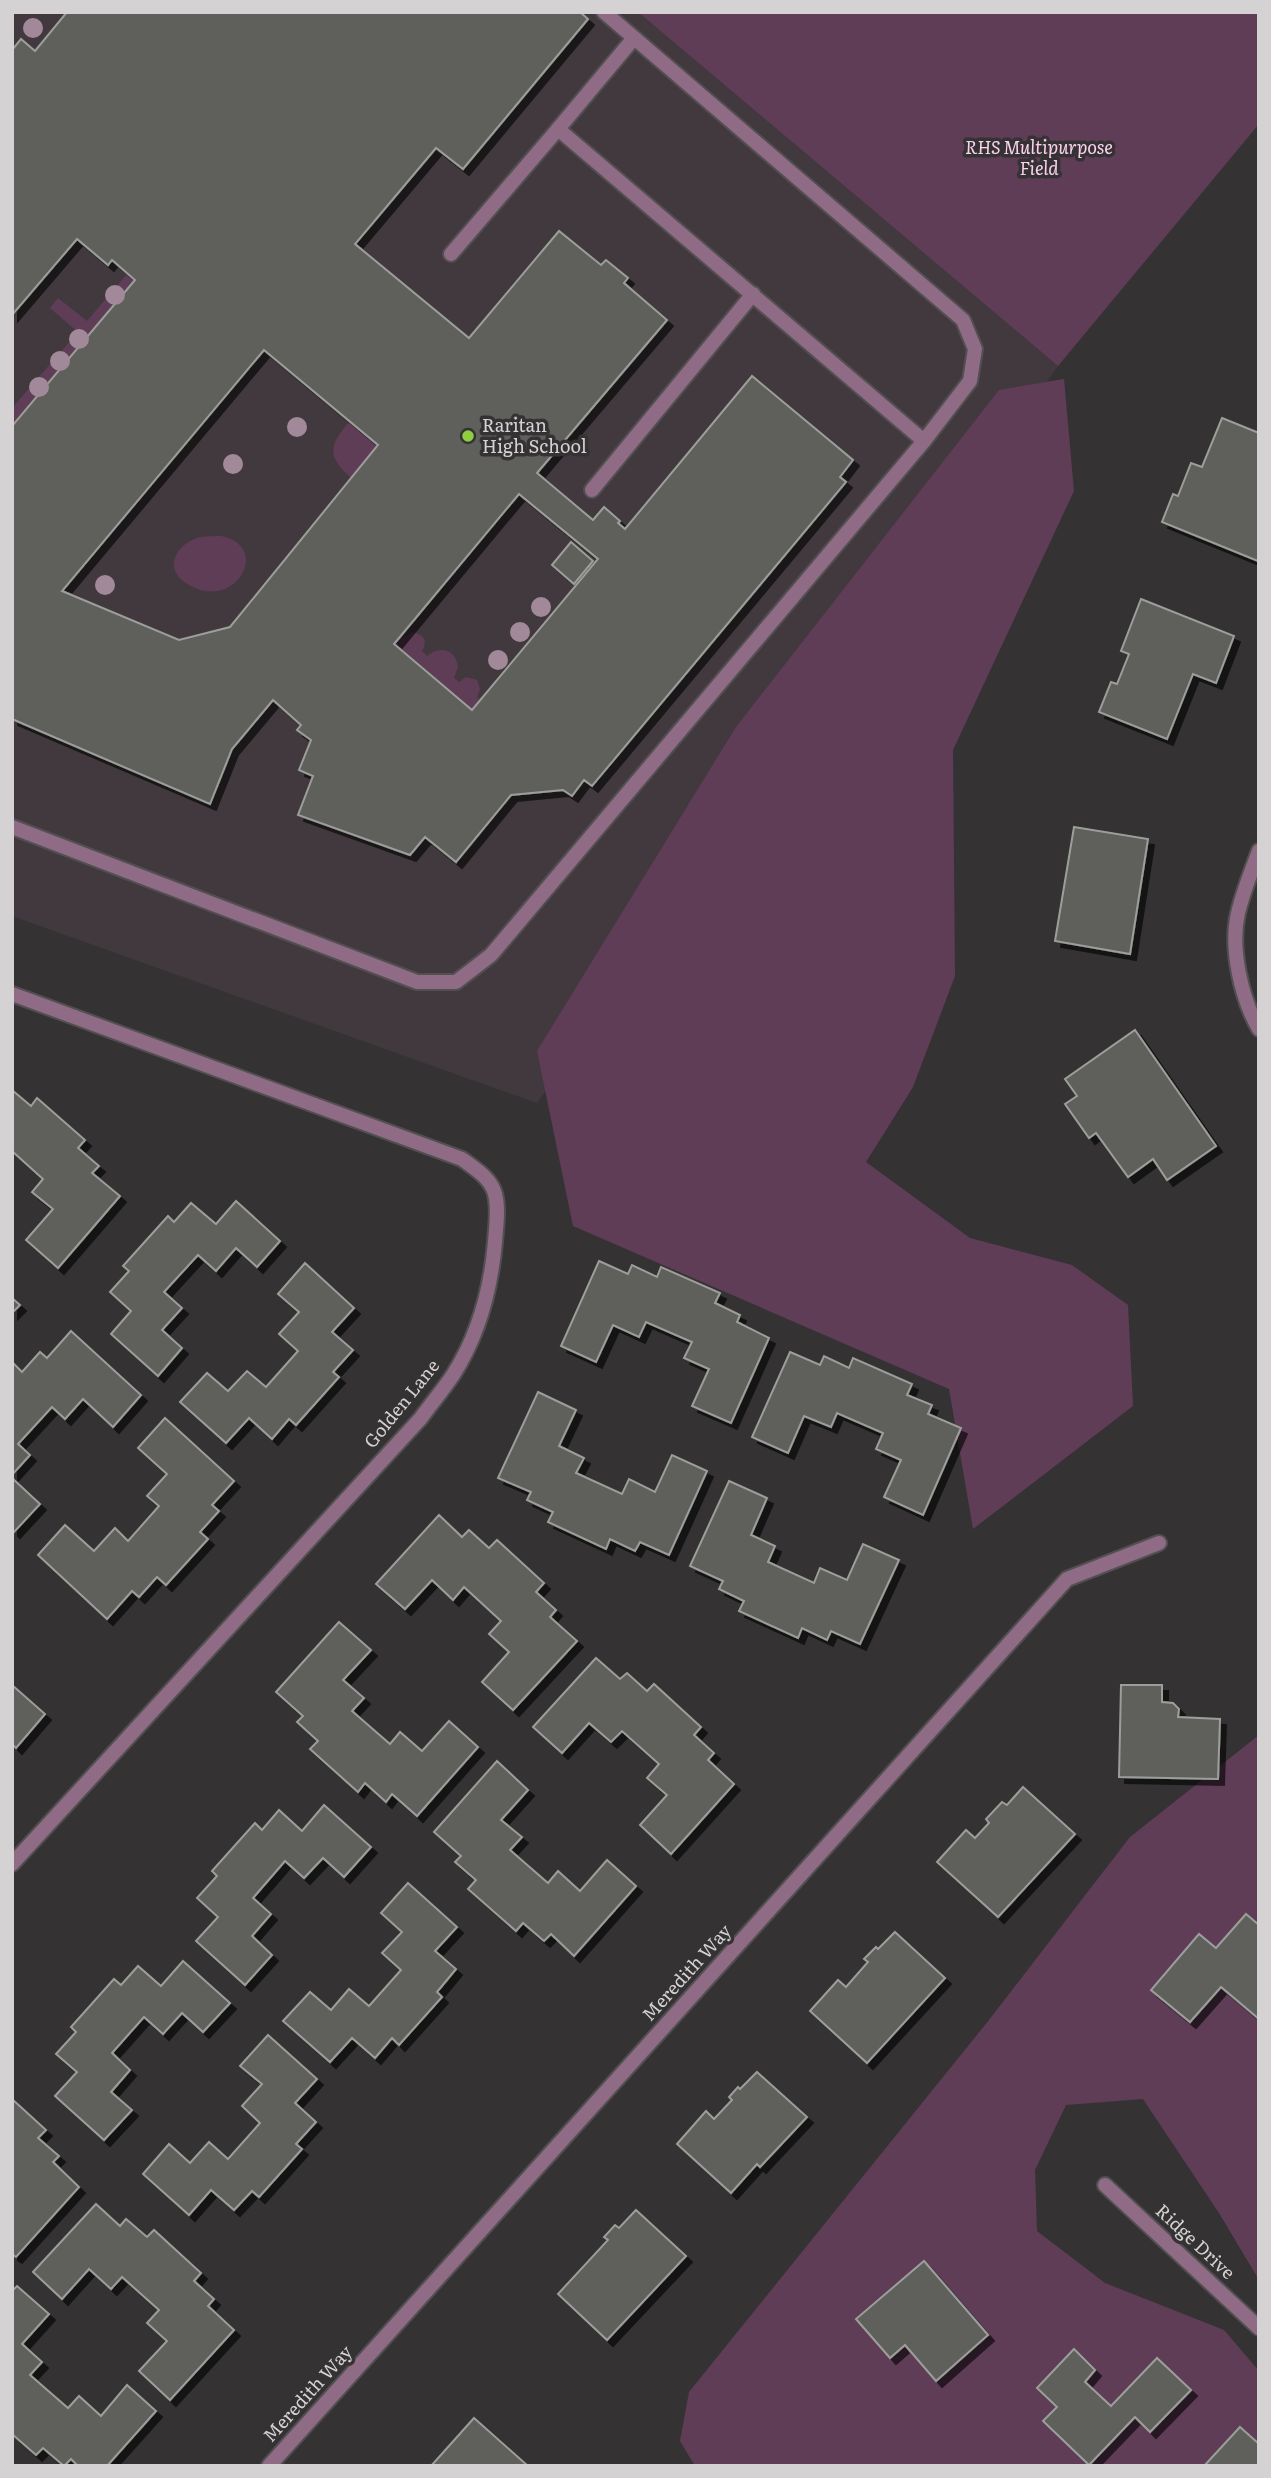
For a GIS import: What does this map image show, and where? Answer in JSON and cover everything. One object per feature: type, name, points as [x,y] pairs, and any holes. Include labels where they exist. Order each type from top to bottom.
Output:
[{"type":"street","points":[[12,827],[417,982],[456,982],[491,955],[924,441],[970,381],[975,349],[963,320],[604,12]]},
{"type":"street","points":[[451,254],[634,38]]},
{"type":"street","points":[[558,129],[924,441]]},
{"type":"street","points":[[592,490],[753,294]]},
{"type":"street","points":[[1259,852],[1238,916],[1237,963],[1250,1013],[1259,1029]]},
{"type":"street","name":"Golden Lane","points":[[12,994],[462,1159],[484,1176],[495,1192],[496,1219],[491,1276],[476,1328],[454,1373],[421,1418],[12,1864]]},
{"type":"street","name":"Meredith Way","points":[[270,2466],[1067,1579],[1159,1543]]},
{"type":"street","name":"Ridge Drive","points":[[1105,2185],[1259,2328]]},
{"type":"shaded area","name":"Raritan High School","points":[[12,12],[638,12],[1058,366],[537,1103],[12,916]]},
{"type":"green space","name":"RHS Multipurpose Field","points":[[638,12],[1259,12],[1259,124],[1058,366]]},
{"type":"green space","points":[[128,273],[135,280],[12,426],[12,408],[78,332],[50,308],[58,298],[87,321]]},
{"type":"green space","points":[[1064,379],[1074,491],[953,750],[955,976],[913,1087],[866,1162],[970,1238],[1072,1265],[1128,1305],[1133,1406],[973,1529],[949,1389],[573,1226],[537,1051],[736,727],[999,390]]},
{"type":"green space","points":[[350,421],[378,445],[351,478],[334,457],[333,451],[334,444]]},
{"type":"green space","points":[[221,536],[237,542],[244,552],[246,564],[241,576],[232,585],[219,591],[203,591],[179,577],[175,570],[175,557],[184,545],[200,537]]},
{"type":"green space","points":[[412,632],[424,638],[422,651],[427,656],[442,650],[454,656],[458,667],[454,678],[459,682],[466,677],[477,680],[480,689],[477,697],[480,700],[472,710],[394,644],[402,634],[405,637]]},
{"type":"green space","points":[[1259,1735],[1259,2280],[1219,2213],[1143,2099],[1066,2105],[1035,2170],[1037,2231],[1105,2283],[1224,2330],[1259,2371],[1259,2439],[1226,2466],[695,2466],[680,2441],[689,2392],[989,2020],[1130,1837]]},
{"type":"building","name":"Raritan High School","points":[[67,12],[580,12],[588,19],[463,169],[436,148],[355,244],[469,338],[559,231],[601,265],[606,260],[628,278],[624,283],[667,320],[537,473],[593,520],[604,507],[625,529],[752,376],[853,460],[840,477],[846,482],[592,786],[584,780],[572,796],[563,790],[511,795],[456,862],[425,837],[410,855],[298,815],[313,776],[299,770],[311,740],[297,730],[301,725],[273,700],[232,749],[210,804],[12,719],[12,426],[135,280],[112,260],[108,265],[77,239],[12,315],[12,50],[21,39],[35,51]],"holes":[[[264,350],[378,445],[230,627],[179,640],[62,591]],[[519,494],[598,559],[472,710],[394,644]]]},
{"type":"building","points":[[1222,418],[1259,433],[1258,561],[1162,522],[1173,494],[1178,496],[1191,463],[1202,467]]},
{"type":"building","points":[[571,542],[593,561],[574,584],[552,565]]},
{"type":"building","points":[[1141,599],[1234,636],[1216,683],[1193,674],[1167,739],[1099,712],[1111,682],[1117,684],[1129,654],[1121,651]]},
{"type":"building","points":[[1074,827],[1148,839],[1130,954],[1055,941]]},
{"type":"building","points":[[1135,1030],[1216,1146],[1167,1180],[1153,1159],[1128,1177],[1096,1133],[1089,1138],[1065,1104],[1077,1096],[1065,1079]]},
{"type":"building","points":[[12,1090],[31,1106],[37,1098],[85,1140],[78,1148],[99,1166],[92,1173],[120,1196],[58,1268],[26,1240],[53,1209],[32,1192],[43,1179],[12,1151]]},
{"type":"building","points":[[236,1201],[280,1241],[257,1267],[236,1248],[216,1271],[198,1255],[164,1292],[182,1308],[162,1330],[182,1348],[158,1376],[111,1334],[131,1311],[110,1292],[129,1271],[123,1266],[168,1216],[174,1222],[191,1203],[216,1224]]},
{"type":"building","points":[[599,1261],[628,1274],[632,1265],[657,1277],[661,1267],[720,1293],[715,1303],[740,1315],[737,1322],[769,1338],[731,1423],[692,1406],[709,1369],[684,1358],[692,1342],[646,1322],[639,1337],[613,1325],[596,1362],[561,1346]]},
{"type":"building","points":[[305,1263],[354,1308],[332,1332],[353,1350],[333,1372],[339,1377],[296,1425],[289,1419],[272,1439],[249,1418],[226,1443],[180,1402],[207,1373],[228,1391],[247,1371],[266,1387],[298,1351],[279,1334],[299,1312],[278,1294]]},
{"type":"building","points":[[12,1298],[20,1305],[12,1313]]},
{"type":"building","points":[[71,1331],[141,1395],[113,1427],[83,1399],[65,1419],[52,1407],[18,1444],[30,1455],[12,1475],[12,1366],[14,1364],[22,1372],[40,1352],[47,1358]]},
{"type":"building","points":[[790,1352],[820,1365],[824,1356],[849,1368],[853,1358],[912,1384],[907,1395],[932,1405],[928,1414],[961,1428],[923,1515],[884,1497],[901,1460],[876,1449],[883,1433],[837,1413],[831,1427],[804,1416],[788,1453],[752,1437]]},
{"type":"building","points":[[538,1392],[576,1410],[559,1446],[584,1458],[576,1473],[622,1494],[629,1479],[655,1492],[672,1455],[707,1471],[669,1555],[640,1542],[635,1551],[610,1539],[606,1549],[548,1522],[553,1512],[527,1500],[531,1492],[498,1478]]},
{"type":"building","points":[[165,1418],[234,1481],[212,1505],[219,1511],[200,1532],[208,1539],[166,1585],[157,1577],[139,1597],[132,1591],[107,1619],[38,1555],[65,1525],[94,1551],[115,1528],[128,1541],[159,1506],[147,1496],[167,1474],[138,1448]]},
{"type":"building","points":[[12,1478],[40,1504],[14,1532],[12,1530]]},
{"type":"building","points":[[729,1481],[767,1498],[751,1535],[775,1546],[768,1562],[814,1583],[820,1568],[847,1580],[863,1544],[899,1560],[860,1644],[831,1631],[827,1640],[802,1628],[798,1638],[739,1611],[744,1601],[719,1589],[723,1581],[690,1566]]},
{"type":"building","points":[[439,1515],[462,1537],[469,1530],[489,1548],[497,1540],[544,1583],[536,1592],[556,1610],[550,1617],[577,1641],[513,1710],[482,1682],[509,1652],[489,1634],[501,1621],[464,1587],[453,1600],[432,1580],[405,1609],[376,1584]]},
{"type":"building","points":[[339,1622],[371,1650],[343,1680],[364,1698],[352,1711],[390,1744],[400,1732],[422,1751],[449,1721],[478,1747],[417,1816],[392,1794],[386,1802],[365,1783],[358,1792],[310,1749],[318,1741],[297,1722],[303,1716],[276,1692]]},
{"type":"building","points":[[596,1658],[620,1679],[627,1673],[647,1691],[654,1684],[701,1727],[694,1735],[714,1753],[708,1760],[734,1784],[671,1854],[640,1825],[667,1795],[647,1778],[659,1764],[622,1731],[611,1742],[589,1723],[562,1753],[533,1727]]},
{"type":"building","points":[[12,1685],[45,1714],[16,1748],[12,1744]]},
{"type":"building","points":[[1121,1685],[1162,1685],[1162,1702],[1173,1703],[1179,1709],[1178,1717],[1220,1719],[1218,1779],[1119,1777]]},
{"type":"building","points":[[497,1761],[528,1790],[501,1820],[522,1837],[510,1850],[548,1883],[558,1871],[580,1891],[607,1860],[636,1886],[574,1956],[551,1934],[544,1941],[523,1923],[516,1931],[468,1889],[476,1880],[455,1862],[461,1856],[434,1832]]},
{"type":"building","points":[[1023,1787],[1075,1834],[998,1917],[937,1862],[966,1830],[975,1838],[989,1823],[986,1819],[1002,1802],[1007,1805]]},
{"type":"building","points":[[324,1805],[371,1847],[344,1877],[323,1858],[304,1878],[285,1861],[253,1898],[271,1914],[252,1936],[272,1955],[245,1985],[196,1941],[218,1917],[197,1898],[217,1876],[212,1871],[255,1823],[262,1830],[279,1810],[302,1831]]},
{"type":"building","points":[[408,1883],[457,1927],[435,1951],[456,1969],[437,1992],[442,1997],[399,2045],[392,2038],[375,2058],[352,2038],[330,2062],[283,2021],[310,1992],[331,2010],[349,1989],[369,2006],[401,1970],[382,1953],[402,1932],[381,1913]]},
{"type":"building","points":[[1246,1914],[1259,1925],[1259,2019],[1221,1987],[1190,2022],[1151,1990],[1199,1934],[1216,1948]]},
{"type":"building","points":[[895,1932],[945,1978],[867,2063],[810,2011],[838,1980],[846,1987],[868,1962],[864,1959]]},
{"type":"building","points":[[183,1961],[230,2003],[203,2032],[182,2013],[163,2034],[144,2017],[112,2053],[130,2070],[111,2092],[132,2110],[104,2140],[55,2096],[77,2072],[56,2054],[76,2032],[71,2027],[114,1979],[121,1985],[138,1966],[161,1986]]},
{"type":"building","points":[[268,2035],[317,2079],[295,2103],[316,2122],[296,2144],[302,2149],[259,2197],[252,2191],[234,2210],[211,2190],[189,2215],[143,2174],[169,2144],[190,2163],[209,2142],[228,2159],[260,2123],[242,2106],[262,2084],[240,2066]]},
{"type":"building","points":[[757,2072],[807,2117],[760,2167],[757,2164],[731,2193],[677,2144],[706,2111],[714,2119],[732,2100],[729,2097],[738,2087],[740,2089]]},
{"type":"building","points":[[12,2099],[46,2130],[38,2138],[59,2156],[53,2162],[79,2187],[16,2257],[12,2254]]},
{"type":"building","points":[[96,2204],[120,2226],[126,2219],[147,2237],[154,2230],[201,2273],[194,2281],[214,2299],[208,2306],[234,2330],[170,2400],[139,2371],[167,2341],[147,2323],[159,2310],[122,2277],[111,2289],[89,2269],[62,2299],[33,2272]]},
{"type":"building","points":[[636,2210],[686,2256],[607,2340],[558,2294],[608,2240],[604,2237],[615,2225],[619,2228]]},
{"type":"building","points":[[924,2261],[988,2335],[936,2381],[905,2345],[890,2358],[856,2319]]},
{"type":"building","points":[[17,2286],[49,2314],[22,2344],[42,2362],[30,2375],[68,2408],[79,2396],[101,2416],[127,2385],[156,2411],[107,2466],[78,2466],[71,2459],[64,2466],[43,2448],[36,2455],[12,2434],[12,2291]]},
{"type":"building","points":[[1074,2349],[1095,2370],[1085,2382],[1111,2406],[1157,2358],[1191,2390],[1150,2432],[1135,2417],[1089,2465],[1043,2421],[1057,2407],[1037,2388]]},
{"type":"building","points":[[474,2418],[528,2466],[431,2466]]},
{"type":"building","points":[[1240,2427],[1259,2444],[1259,2466],[1204,2466]]},
{"type":"place","name":"Raritan High School","points":[[468,436]]}]
